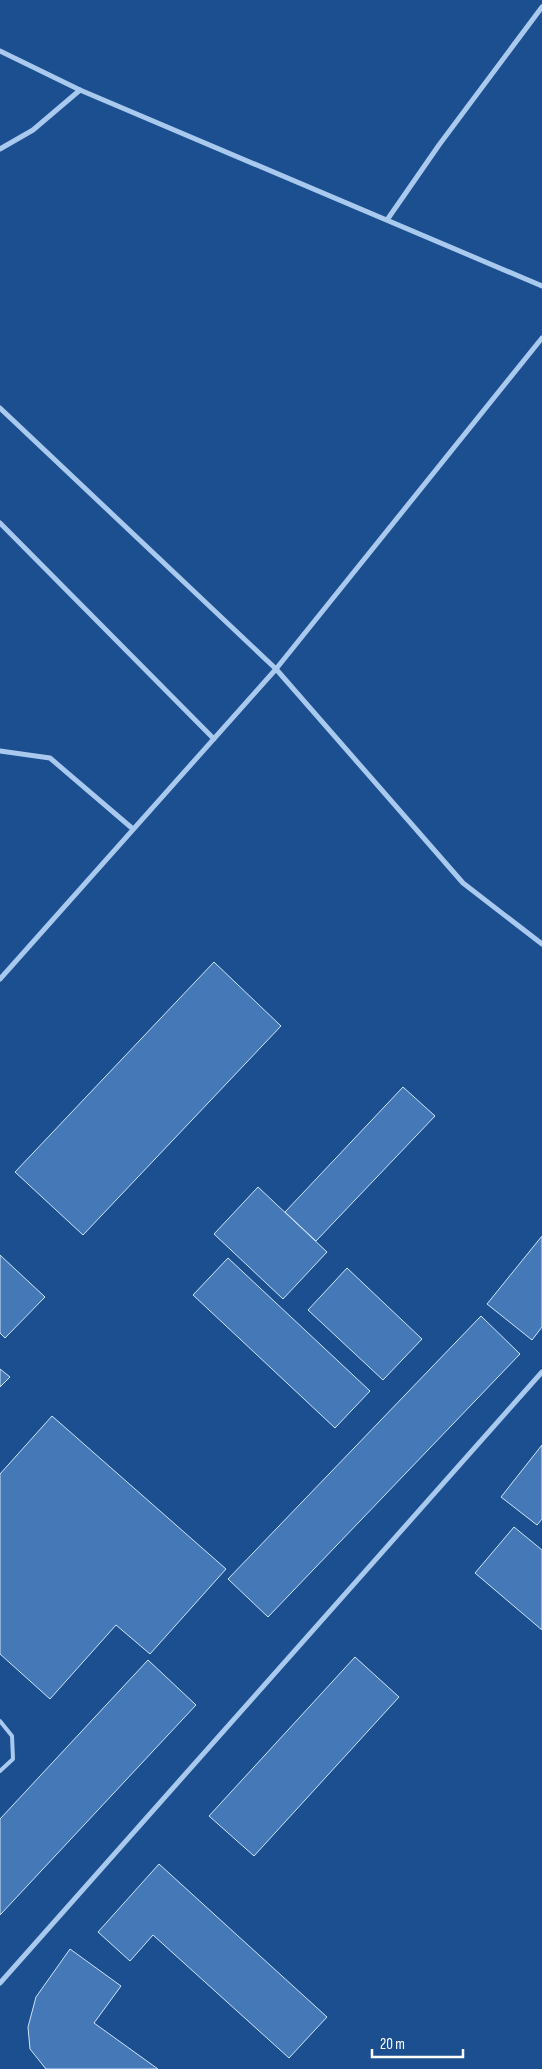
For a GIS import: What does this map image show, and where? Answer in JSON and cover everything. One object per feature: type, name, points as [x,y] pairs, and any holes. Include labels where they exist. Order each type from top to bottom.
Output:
[{"type":"street","points":[[387,220],[439,145],[542,7]]},
{"type":"street","points":[[0,50],[80,90],[542,286]]},
{"type":"street","points":[[0,149],[33,130],[80,90]]},
{"type":"street","points":[[0,979],[276,670],[542,338]]},
{"type":"street","points":[[0,408],[276,670],[462,883],[542,944]]},
{"type":"street","points":[[0,523],[214,739]]},
{"type":"street","points":[[0,751],[50,758],[133,829]]},
{"type":"street","points":[[0,1983],[542,1372]]},
{"type":"lane","points":[[0,1721],[12,1736],[13,1759],[0,1772]]},
{"type":"building","points":[[214,962],[281,1026],[83,1235],[15,1172]]},
{"type":"building","points":[[403,1087],[435,1116],[316,1241],[285,1212]]},
{"type":"building","points":[[258,1187],[327,1252],[283,1299],[214,1234]]},
{"type":"building","points":[[542,1236],[542,1327],[532,1340],[487,1304]]},
{"type":"building","points":[[0,1255],[45,1297],[5,1338],[0,1333]]},
{"type":"building","points":[[228,1258],[370,1391],[335,1428],[193,1295]]},
{"type":"building","points":[[347,1268],[422,1339],[383,1380],[308,1310]]},
{"type":"building","points":[[481,1316],[520,1354],[268,1617],[228,1579]]},
{"type":"building","points":[[0,1369],[10,1377],[0,1387]]},
{"type":"building","points":[[52,1416],[226,1569],[150,1654],[116,1625],[50,1699],[0,1654],[0,1474]]},
{"type":"building","points":[[542,1445],[542,1519],[537,1525],[501,1497]]},
{"type":"building","points":[[514,1527],[542,1550],[542,1630],[475,1573]]},
{"type":"building","points":[[355,1657],[399,1697],[254,1856],[209,1816]]},
{"type":"building","points":[[148,1660],[196,1705],[0,1915],[0,1819]]},
{"type":"building","points":[[159,1864],[327,2017],[289,2058],[153,1935],[130,1961],[98,1932]]},
{"type":"building","points":[[70,1949],[121,1986],[94,2023],[158,2069],[46,2069],[30,2049],[28,2027],[36,1997]]}]
